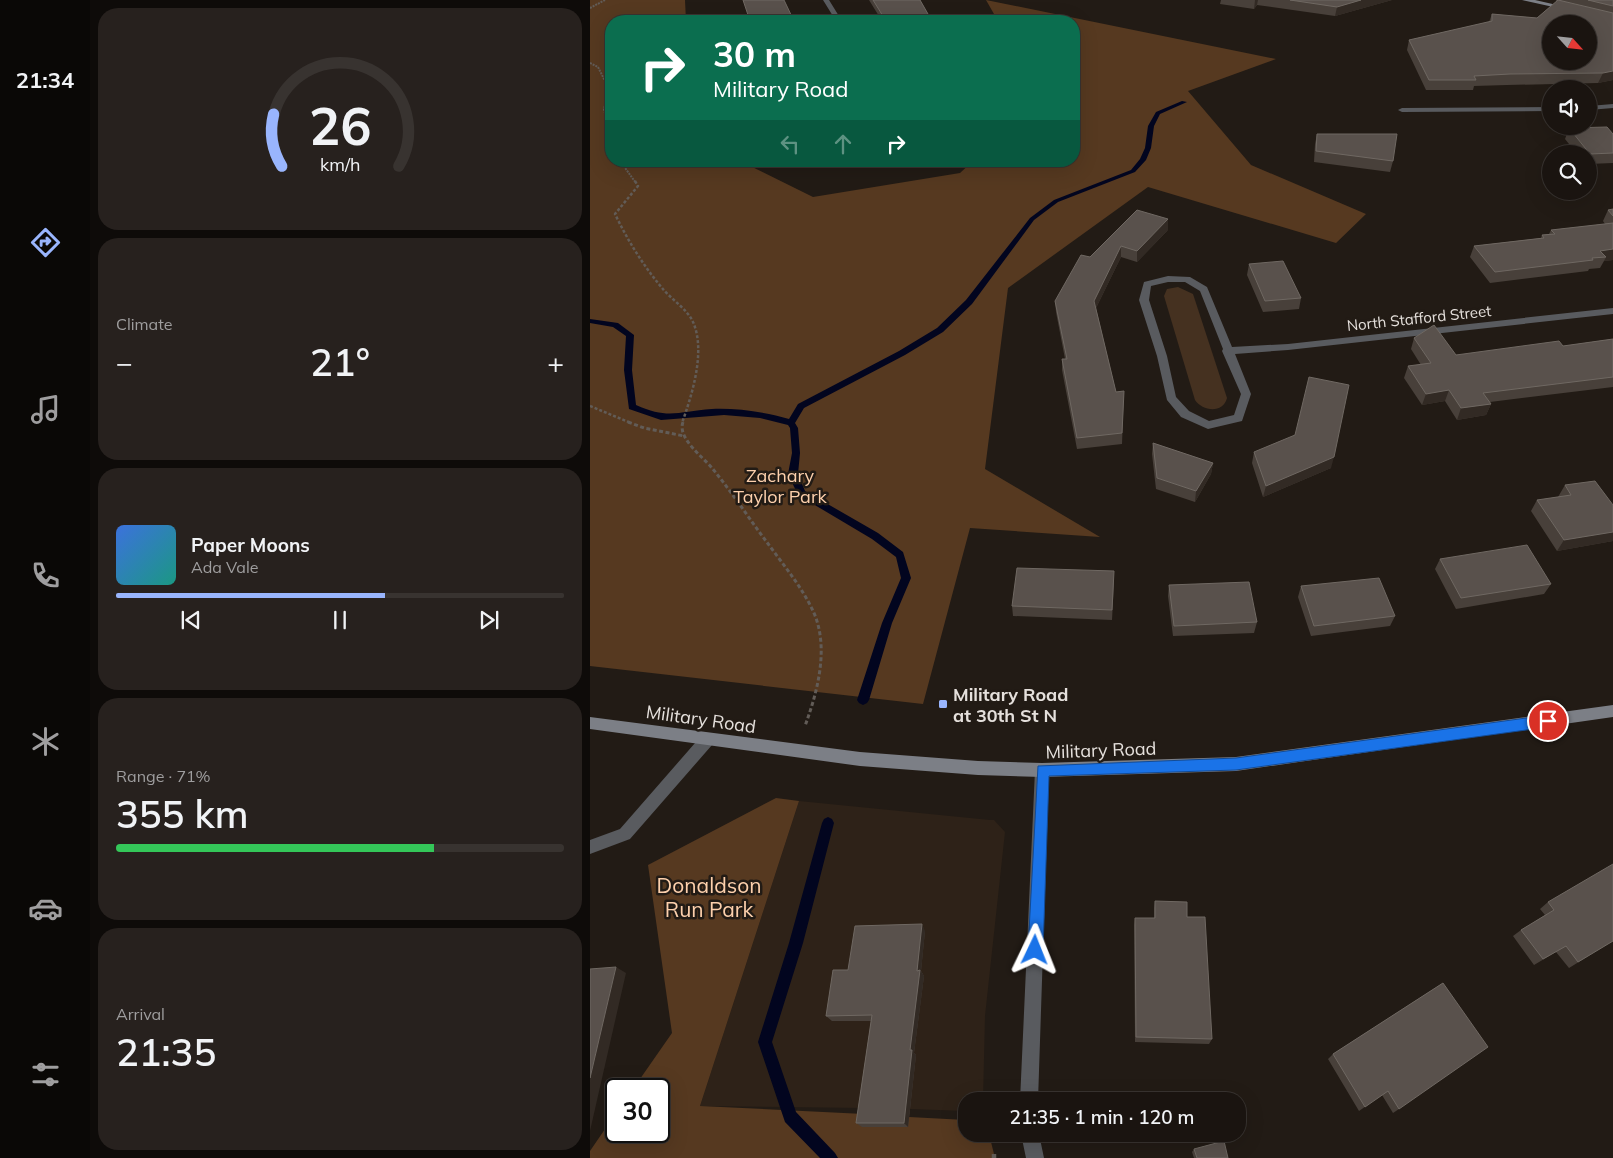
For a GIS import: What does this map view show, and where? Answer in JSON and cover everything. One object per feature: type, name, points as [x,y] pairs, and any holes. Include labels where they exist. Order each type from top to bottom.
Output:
[{"type":"main road","points":[[1525,0],[1573,10]]},
{"type":"main road","name":"Military Road","points":[[590,722],[707,740],[796,750],[968,768],[1042,770],[1236,764],[1613,711]]},
{"type":"street","points":[[826,0],[836,15]]},
{"type":"street","points":[[1597,107],[1613,106]]},
{"type":"street","points":[[1402,110],[1542,109]]},
{"type":"street","points":[[1168,279],[1187,279],[1204,290],[1228,351],[1246,394],[1238,418],[1208,425],[1185,414],[1171,398],[1162,356],[1144,300],[1148,284],[1168,279]]},
{"type":"street","name":"North Stafford Street","points":[[1228,351],[1298,346],[1613,311]]},
{"type":"street","points":[[590,847],[625,834],[707,740]]},
{"type":"street","points":[[1029,1092],[1042,770]]},
{"type":"street","points":[[1032,1142],[1035,1158]]},
{"type":"path","points":[[590,8],[605,0]]},
{"type":"path","points":[[590,63],[598,67],[605,81]]},
{"type":"path","points":[[624,167],[638,186],[615,214],[629,244],[662,288],[693,321],[698,345],[694,388],[681,426],[684,436],[712,468],[800,588],[816,619],[821,653],[819,677],[813,704],[796,750]]},
{"type":"path","points":[[590,406],[644,428],[684,436]]},
{"type":"shaded area","points":[[1178,287],[1193,294],[1227,398],[1225,403],[1217,409],[1202,407],[1195,400],[1164,296],[1167,289]]},
{"type":"shaded area","points":[[799,801],[994,820],[1005,832],[985,1016],[983,1092],[958,1092],[958,1111],[910,1109],[907,1127],[862,1127],[864,1108],[700,1106]]},
{"type":"green space","name":"Zachary Taylor Park","points":[[590,0],[685,0],[686,15],[605,15],[605,167],[752,167],[813,197],[960,173],[966,167],[1080,167],[1080,19],[1276,59],[1188,91],[1251,165],[1366,214],[1336,243],[1148,187],[1008,288],[985,469],[1100,537],[970,528],[923,704],[590,666]]},
{"type":"green space","name":"Zachary Taylor Park","points":[[986,0],[1060,15],[995,15]]},
{"type":"green space","name":"Donaldson Run Park","points":[[776,798],[799,801],[700,1106],[864,1114],[862,1127],[907,1127],[909,1117],[958,1120],[958,1142],[991,1142],[995,1158],[590,1158],[590,1151],[605,1129],[605,1143],[670,1143],[670,1078],[641,1078],[672,1033],[648,865]]},
{"type":"building","points":[[743,0],[784,0],[791,15],[748,15]]},
{"type":"building","points":[[873,0],[920,0],[929,15],[882,15]]},
{"type":"building","points":[[1290,0],[1361,0],[1337,7]]},
{"type":"building","points":[[1558,0],[1613,13],[1613,71],[1603,73],[1474,76],[1476,80],[1429,80],[1409,40],[1492,21],[1492,14],[1537,18]]},
{"type":"building","points":[[1588,0],[1613,0],[1613,6]]},
{"type":"building","points":[[1597,127],[1607,127],[1613,134],[1613,153],[1597,154],[1597,145],[1583,145],[1575,135],[1597,135]]},
{"type":"building","points":[[1317,134],[1397,134],[1393,161],[1316,151]]},
{"type":"building","points":[[1613,209],[1613,216],[1608,210]]},
{"type":"building","points":[[1137,210],[1168,219],[1137,251],[1121,246],[1094,301],[1116,392],[1124,391],[1122,433],[1077,438],[1062,359],[1067,359],[1055,301],[1081,255],[1090,257]]},
{"type":"building","points":[[1613,223],[1613,249],[1600,251],[1606,257],[1592,258],[1593,260],[1495,272],[1474,246],[1544,238],[1542,235],[1555,234],[1551,230]]},
{"type":"building","points":[[1283,261],[1301,298],[1265,301],[1249,264]]},
{"type":"building","points":[[1434,325],[1456,355],[1559,341],[1563,346],[1613,339],[1613,377],[1483,393],[1491,404],[1461,408],[1449,390],[1426,394],[1408,366],[1431,363],[1414,338]]},
{"type":"building","points":[[1309,377],[1349,385],[1334,457],[1266,486],[1254,452],[1295,435]]},
{"type":"building","points":[[1153,443],[1213,463],[1196,491],[1157,478]]},
{"type":"building","points":[[1595,481],[1613,505],[1613,532],[1564,540],[1537,500],[1571,495],[1565,485]]},
{"type":"building","points":[[1527,545],[1551,584],[1461,598],[1440,559]]},
{"type":"building","points":[[1017,568],[1114,571],[1112,610],[1012,606]]},
{"type":"building","points":[[1379,578],[1395,616],[1314,626],[1301,586]]},
{"type":"building","points":[[1249,582],[1257,622],[1174,626],[1169,585]]},
{"type":"building","points":[[1613,864],[1613,941],[1578,962],[1566,946],[1543,959],[1521,930],[1554,910],[1548,902]]},
{"type":"building","points":[[1155,901],[1187,902],[1187,917],[1205,917],[1212,1039],[1136,1037],[1135,918],[1155,918]]},
{"type":"building","points":[[922,924],[917,971],[920,970],[910,1050],[912,1050],[904,1123],[856,1123],[872,1015],[826,1016],[833,970],[848,970],[855,926]]},
{"type":"building","points":[[616,967],[590,1078],[590,969]]},
{"type":"building","points":[[1443,983],[1488,1047],[1399,1109],[1388,1091],[1365,1107],[1333,1054]]},
{"type":"building","points":[[1224,1142],[1228,1158],[1197,1158],[1194,1149]]},
{"type":"waterway","points":[[791,423],[801,406],[902,353],[940,330],[969,302],[1032,219],[1056,201],[1133,171],[1143,160],[1148,148],[1151,126],[1158,113],[1184,102]]},
{"type":"waterway","points":[[590,321],[615,325],[630,335],[628,370],[632,407],[653,415],[668,418],[724,412],[760,416],[791,423]]},
{"type":"waterway","points":[[791,423],[794,428],[796,453],[793,474],[801,493],[875,536],[900,555],[906,578],[887,623],[863,700]]},
{"type":"waterway","points":[[828,823],[796,943],[765,1042],[790,1117],[830,1158]]},
{"type":"place","name":"Military Road at 30th St N","points":[[943,704]]},
{"type":"route","points":[[1035,950],[1042,770],[1236,764],[1548,721]]}]
